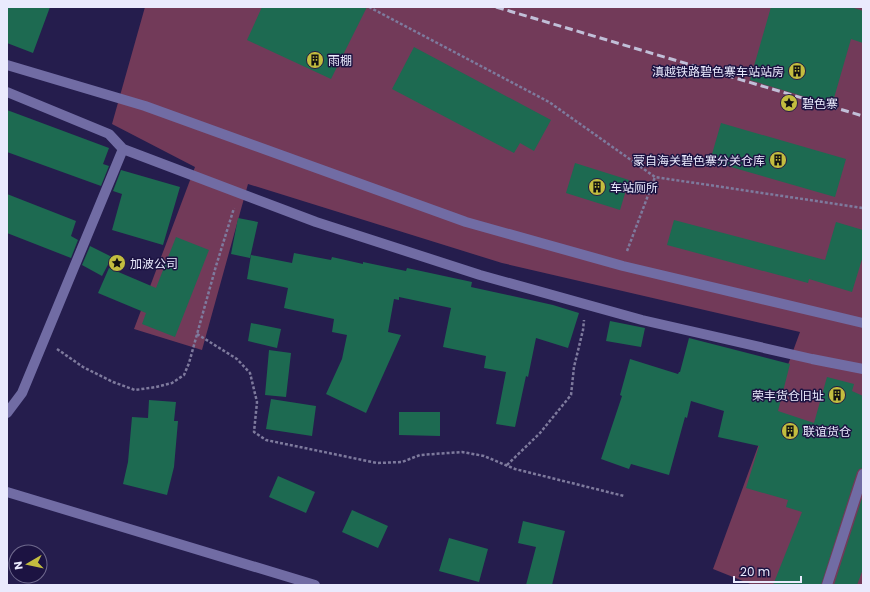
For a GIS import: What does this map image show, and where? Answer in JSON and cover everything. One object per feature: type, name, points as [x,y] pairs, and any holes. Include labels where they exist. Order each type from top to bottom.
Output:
[{"type":"street","points":[[7,65],[145,106],[466,222],[621,265],[863,323]]},
{"type":"street","points":[[7,92],[109,134],[123,149],[316,222],[472,272],[585,305],[642,320],[812,359],[863,369]]},
{"type":"street","points":[[7,413],[22,392],[123,149]]},
{"type":"street","points":[[827,585],[863,474]]},
{"type":"street","points":[[7,492],[315,585]]},
{"type":"path","points":[[369,7],[548,102],[655,177],[863,208]]},
{"type":"path","points":[[621,265],[655,177]]},
{"type":"path","points":[[43,340],[84,367],[113,382],[135,390],[172,383],[184,375],[239,192]]},
{"type":"path","points":[[508,466],[540,432],[571,395],[574,367],[583,330],[585,305]]},
{"type":"path","points":[[197,334],[237,359],[250,373],[257,402],[254,432],[266,440],[377,462],[402,462],[420,455],[462,452],[484,456],[515,469],[624,496]]},
{"type":"shaded area","points":[[145,7],[863,7],[863,585],[753,585],[713,569],[800,332],[502,263],[248,184],[202,350],[134,329],[195,167],[112,124]]},
{"type":"building","points":[[7,7],[50,7],[33,53],[7,43]]},
{"type":"building","name":"雨棚","points":[[262,7],[367,7],[331,79],[247,40]]},
{"type":"building","points":[[771,7],[851,7],[863,11],[863,43],[851,39],[832,105],[750,80]]},
{"type":"building","points":[[414,47],[551,120],[534,151],[520,143],[514,153],[392,89]]},
{"type":"building","points":[[7,110],[109,148],[103,164],[109,166],[101,186],[7,152]]},
{"type":"building","name":"蒙自海关碧色寨分关仓库","points":[[721,123],[846,159],[835,197],[710,161]]},
{"type":"building","name":"车站厕所","points":[[575,163],[629,180],[620,210],[566,193]]},
{"type":"building","points":[[121,170],[180,187],[163,245],[112,230],[122,194],[113,191]]},
{"type":"building","points":[[7,194],[76,221],[71,236],[78,240],[71,258],[7,233]]},
{"type":"building","points":[[238,218],[258,222],[250,258],[231,254]]},
{"type":"building","points":[[674,220],[825,260],[836,222],[863,230],[863,256],[852,292],[809,279],[808,283],[667,245]]},
{"type":"building","points":[[176,237],[209,250],[175,337],[142,324],[146,313],[98,293],[109,268],[156,288]]},
{"type":"building","points":[[90,246],[112,257],[102,276],[82,265]]},
{"type":"building","points":[[294,253],[331,260],[332,257],[406,271],[407,268],[472,282],[471,287],[553,305],[579,313],[568,348],[536,338],[515,427],[496,424],[506,372],[484,368],[486,356],[443,347],[451,308],[399,297],[399,300],[394,299],[388,332],[401,335],[366,413],[326,394],[342,359],[347,335],[332,332],[334,319],[284,308],[288,288],[247,279],[251,255],[292,263]]},
{"type":"building","points":[[610,321],[645,328],[641,347],[606,341]]},
{"type":"building","points":[[251,323],[281,329],[277,348],[248,341]]},
{"type":"building","points":[[689,338],[790,364],[778,411],[814,423],[827,377],[854,384],[852,391],[863,396],[863,468],[859,469],[857,472],[821,585],[773,585],[802,512],[786,507],[788,500],[746,488],[759,446],[718,437],[724,411],[691,401],[669,475],[631,464],[629,469],[601,459],[622,396],[620,395],[630,359],[678,374],[680,372]]},
{"type":"building","points":[[269,350],[291,353],[286,397],[265,395]]},
{"type":"building","points":[[271,399],[316,406],[312,436],[266,429]]},
{"type":"building","points":[[149,400],[176,402],[174,421],[178,421],[174,467],[167,495],[123,484],[128,462],[132,417],[148,418]]},
{"type":"building","points":[[399,412],[440,412],[440,436],[399,435]]},
{"type":"building","points":[[278,476],[315,492],[306,513],[269,497]]},
{"type":"building","points":[[863,495],[863,569],[857,585],[834,585]]},
{"type":"building","points":[[352,510],[388,526],[378,548],[342,532]]},
{"type":"building","points":[[523,521],[565,531],[552,585],[526,585],[536,547],[518,543]]},
{"type":"building","points":[[449,538],[488,549],[479,582],[439,571]]},
{"type":"railway","points":[[496,7],[863,116]]},
{"type":"place","name":"雨棚","points":[[315,60]]},
{"type":"place","name":"滇越铁路碧色寨车站站房","points":[[797,71]]},
{"type":"place","name":"碧色寨","points":[[789,103]]},
{"type":"place","name":"蒙自海关碧色寨分关仓库","points":[[778,160]]},
{"type":"place","name":"车站厕所","points":[[597,187]]},
{"type":"place","name":"加波公司","points":[[117,263]]},
{"type":"place","name":"荣丰货仓旧址","points":[[837,395]]},
{"type":"place","name":"联谊货仓","points":[[790,431]]}]
